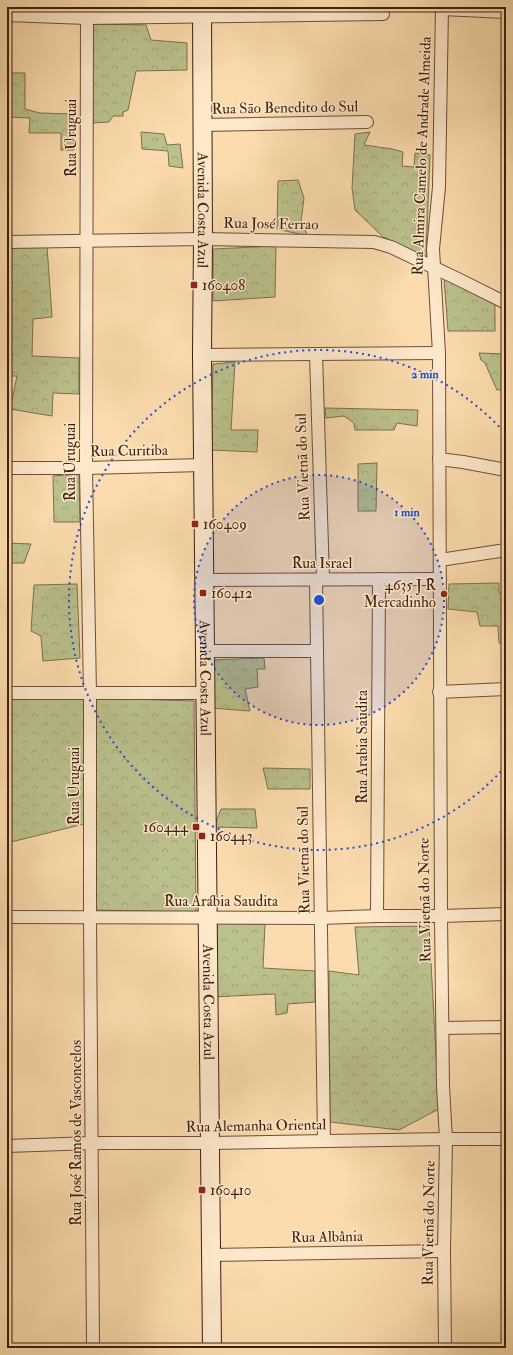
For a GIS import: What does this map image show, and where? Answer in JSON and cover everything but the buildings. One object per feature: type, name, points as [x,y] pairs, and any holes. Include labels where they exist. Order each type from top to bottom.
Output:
[{"type":"street","points":[[442,8],[506,12]]},
{"type":"street","name":"Rua Almira Camelo de Andrade Almeida","points":[[439,455],[439,353],[433,249],[439,186],[442,8]]},
{"type":"street","points":[[7,15],[87,12],[383,14]]},
{"type":"street","name":"Rua Uruguai","points":[[87,12],[86,468],[90,693],[90,917]]},
{"type":"street","name":"Avenida Costa Azul","points":[[202,12],[202,355],[212,1348]]},
{"type":"street","name":"Rua São Benedito do Sul","points":[[203,125],[367,122]]},
{"type":"street","name":"Rua José Ferrao","points":[[7,242],[203,239],[374,242],[391,247],[433,266],[506,303]]},
{"type":"street","points":[[202,355],[439,353]]},
{"type":"street","name":"Rua Vietnã do Sul","points":[[316,354],[319,580],[316,651],[324,1141]]},
{"type":"street","points":[[439,455],[463,462],[506,470]]},
{"type":"street","name":"Rua Vietnã do Norte","points":[[439,455],[439,692],[442,1028],[446,1139],[444,1251],[445,1348]]},
{"type":"street","name":"Rua Curitiba","points":[[7,468],[86,468],[204,465]]},
{"type":"street","points":[[440,560],[506,550]]},
{"type":"street","name":"Rua Arabia Saudita","points":[[377,916],[379,579]]},
{"type":"street","name":"Rua Israel","points":[[204,580],[440,579]]},
{"type":"street","points":[[205,651],[316,651]]},
{"type":"street","points":[[439,692],[506,690]]},
{"type":"street","points":[[7,693],[205,692]]},
{"type":"street","name":"Rua Arábia Saudita","points":[[7,917],[320,918],[506,914]]},
{"type":"street","name":"Rua José Ramos de Vasconcelos","points":[[90,917],[94,1348]]},
{"type":"street","points":[[442,1028],[506,1027]]},
{"type":"street","name":"Rua Alemanha Oriental","points":[[7,1146],[92,1143],[210,1144],[506,1139]]},
{"type":"street","name":"Rua Albânia","points":[[211,1255],[444,1251]]},
{"type":"green space","points":[[90,24],[146,25],[151,40],[187,43],[187,70],[136,71],[128,110],[123,112],[123,116],[113,116],[109,122],[93,123]]},
{"type":"green space","points":[[7,73],[25,73],[25,109],[40,113],[73,114],[74,150],[61,150],[61,133],[29,133],[30,118],[7,117]]},
{"type":"green space","points":[[141,132],[164,134],[167,145],[180,144],[183,168],[169,166],[168,151],[142,149]]},
{"type":"green space","points":[[370,132],[364,145],[403,152],[402,166],[414,167],[415,153],[430,155],[426,257],[383,237],[355,210],[352,188],[355,134]]},
{"type":"green space","points":[[298,180],[304,198],[301,222],[308,236],[277,229],[278,181]]},
{"type":"green space","points":[[47,246],[52,317],[33,319],[32,356],[79,358],[79,394],[53,393],[52,416],[10,409],[17,376],[7,376],[7,247]]},
{"type":"green space","points":[[276,246],[275,297],[213,301],[213,249]]},
{"type":"green space","points":[[444,278],[495,303],[495,331],[448,331]]},
{"type":"green space","points":[[479,353],[506,354],[506,389],[497,390],[485,363],[481,360]]},
{"type":"green space","points":[[235,362],[231,430],[258,430],[257,452],[211,450],[213,364]]},
{"type":"green space","points":[[325,408],[418,410],[417,426],[397,423],[394,430],[355,430],[354,423],[344,416],[326,418]]},
{"type":"green space","points":[[377,463],[376,511],[358,511],[358,464]]},
{"type":"green space","points":[[79,474],[80,522],[54,522],[53,476]]},
{"type":"green space","points":[[7,543],[31,544],[24,563],[7,563]]},
{"type":"green space","points":[[499,583],[499,593],[506,593],[506,643],[499,643],[498,626],[480,626],[477,612],[448,609],[449,584]]},
{"type":"green space","points":[[77,584],[80,658],[43,661],[41,636],[31,631],[34,585]]},
{"type":"green space","points":[[264,658],[265,669],[257,669],[258,687],[245,689],[250,711],[211,708],[210,660]]},
{"type":"green space","points":[[7,698],[84,699],[84,824],[7,843]]},
{"type":"green space","points":[[95,698],[194,701],[196,912],[95,910]]},
{"type":"green space","points":[[263,768],[310,769],[310,789],[268,789]]},
{"type":"green space","points":[[221,809],[255,809],[257,828],[214,827]]},
{"type":"green space","points":[[212,923],[265,924],[263,968],[315,971],[315,1002],[288,1004],[287,1013],[276,1015],[275,994],[212,997]]},
{"type":"green space","points":[[429,926],[439,1109],[399,1130],[330,1122],[329,971],[359,975],[355,927]]},
{"type":"place","name":"160408","points":[[194,285]]},
{"type":"place","name":"160409","points":[[195,524]]},
{"type":"place","name":"160412","points":[[203,593]]},
{"type":"place","name":"4635 J R Mercadinho","points":[[444,594]]},
{"type":"place","name":"160444","points":[[196,827]]},
{"type":"place","name":"160443","points":[[202,836]]},
{"type":"place","name":"160410","points":[[202,1190]]}]
